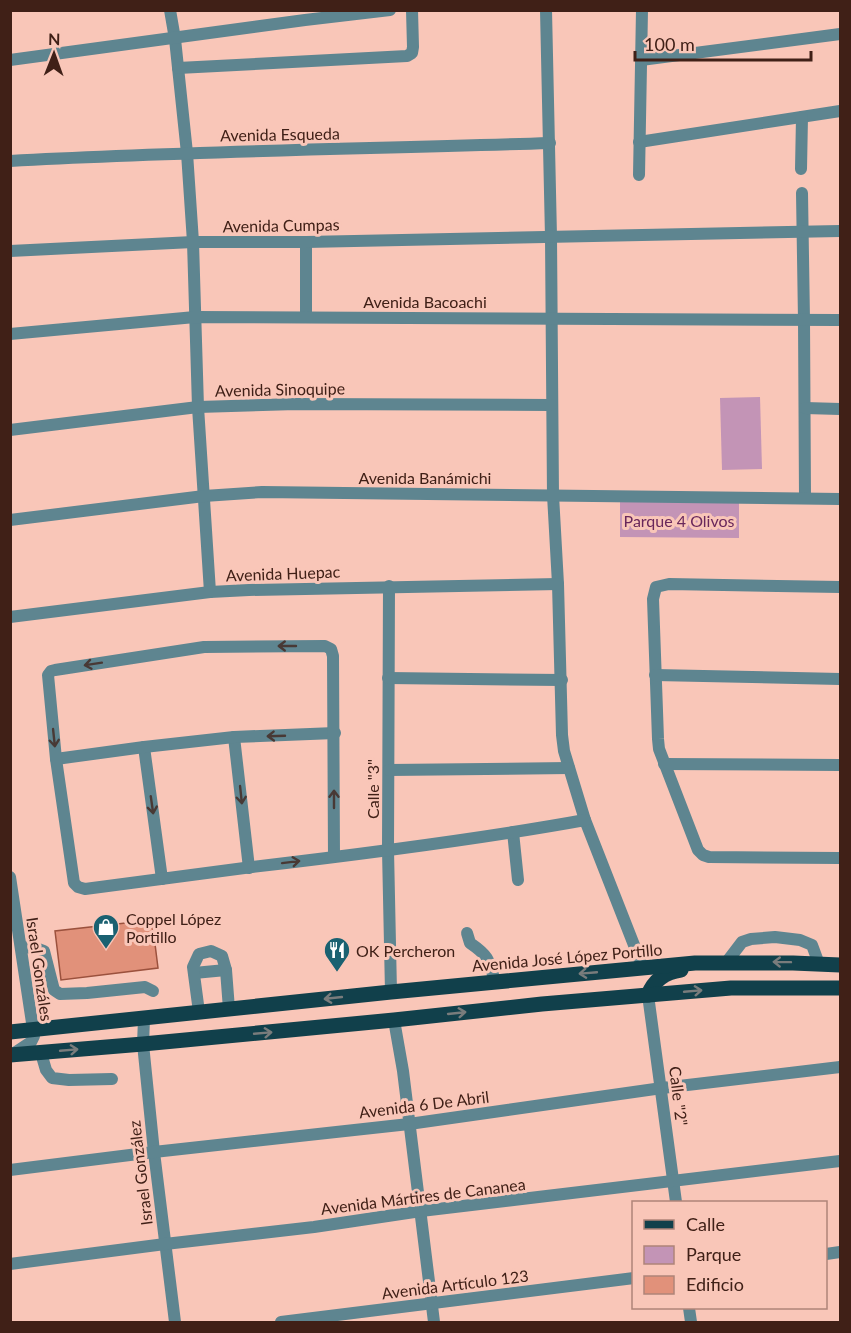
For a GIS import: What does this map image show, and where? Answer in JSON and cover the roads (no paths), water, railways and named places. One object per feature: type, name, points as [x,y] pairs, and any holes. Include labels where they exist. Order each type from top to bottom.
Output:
[{"type":"main road","name":"Avenida José López Portillo","points":[[10,1032],[695,963],[840,965]]},
{"type":"main road","points":[[648,994],[656,982],[671,971],[726,963]]},
{"type":"main road","points":[[542,1004],[574,995],[631,988],[639,982],[643,968]]},
{"type":"main road","points":[[11,1055],[648,994],[731,988],[840,988]]},
{"type":"street","points":[[170,10],[187,153],[193,242],[198,407],[210,592]]},
{"type":"street","points":[[10,60],[390,10]]},
{"type":"street","points":[[178,68],[407,56],[412,53],[413,47],[412,10]]},
{"type":"street","points":[[546,10],[550,143],[551,405],[562,680],[562,735],[564,752],[585,820],[643,968]]},
{"type":"street","points":[[639,175],[642,10]]},
{"type":"street","points":[[641,60],[840,34]]},
{"type":"street","points":[[639,142],[840,111]]},
{"type":"street","points":[[801,170],[802,117]]},
{"type":"street","name":"Avenida Esqueda","points":[[10,161],[187,153],[550,143]]},
{"type":"street","points":[[802,193],[805,498]]},
{"type":"street","name":"Avenida Cumpas","points":[[10,251],[193,242],[306,242],[840,231]]},
{"type":"street","points":[[306,242],[306,317]]},
{"type":"street","name":"Avenida Bacoachi","points":[[10,334],[195,317],[840,320]]},
{"type":"street","name":"Avenida Sinoquipe","points":[[10,430],[198,407],[285,404],[551,405]]},
{"type":"street","points":[[805,408],[840,409]]},
{"type":"street","name":"Avenida Banámichi","points":[[10,520],[204,496],[262,492],[840,499]]},
{"type":"street","name":"Avenida Huepac","points":[[10,617],[210,592],[389,586],[558,584]]},
{"type":"street","points":[[840,587],[669,584],[656,587],[653,600],[659,749],[698,850],[709,857],[840,858]]},
{"type":"street","name":"Calle \"3\"","points":[[389,586],[388,850],[391,992]]},
{"type":"street","points":[[334,857],[335,733],[331,649],[325,646],[204,647],[51,671],[48,675],[56,759],[74,883],[85,889],[249,868],[334,857],[388,850],[585,820]]},
{"type":"street","points":[[655,675],[840,679]]},
{"type":"street","points":[[388,678],[562,680]]},
{"type":"street","points":[[56,759],[234,737],[335,733]]},
{"type":"street","points":[[234,737],[249,868]]},
{"type":"street","points":[[144,747],[162,879]]},
{"type":"street","points":[[664,764],[840,765]]},
{"type":"street","points":[[389,770],[569,768]]},
{"type":"street","points":[[513,832],[518,880]]},
{"type":"street","name":"Israel Gonzáles","points":[[10,877],[34,1036],[31,1042],[11,1055]]},
{"type":"street","points":[[467,933],[470,943],[479,949],[489,961],[495,982]]},
{"type":"street","points":[[726,963],[742,942],[775,937],[800,939],[812,945],[819,964]]},
{"type":"street","points":[[21,947],[44,951],[54,990],[60,994],[145,987],[153,991]]},
{"type":"street","points":[[199,1012],[193,967],[198,954],[211,951],[222,956],[226,970],[229,1009]]},
{"type":"street","points":[[194,973],[226,970]]},
{"type":"street","name":"Calle \"2\"","points":[[648,994],[676,1201]]},
{"type":"street","name":"Israel González","points":[[144,1019],[143,1044],[154,1152],[175,1323]]},
{"type":"street","points":[[394,1020],[403,1071],[434,1323]]},
{"type":"street","points":[[41,1053],[46,1070],[52,1078],[69,1080],[112,1078]]},
{"type":"street","name":"Avenida 6 De Abril","points":[[10,1170],[409,1124],[662,1088],[840,1067]]},
{"type":"street","name":"Avenida Mártires de Cananea","points":[[10,1264],[314,1227],[421,1211],[840,1161]]},
{"type":"street","name":"Avenida Artículo 123","points":[[281,1323],[632,1278]]},
{"type":"place","name":"Coppel López Portillo","points":[[106,950]]},
{"type":"place","name":"OK Percheron","points":[[337,973]]},
{"type":"park label","name":"Parque 4 Olivos","points":[[679,520]]}]
